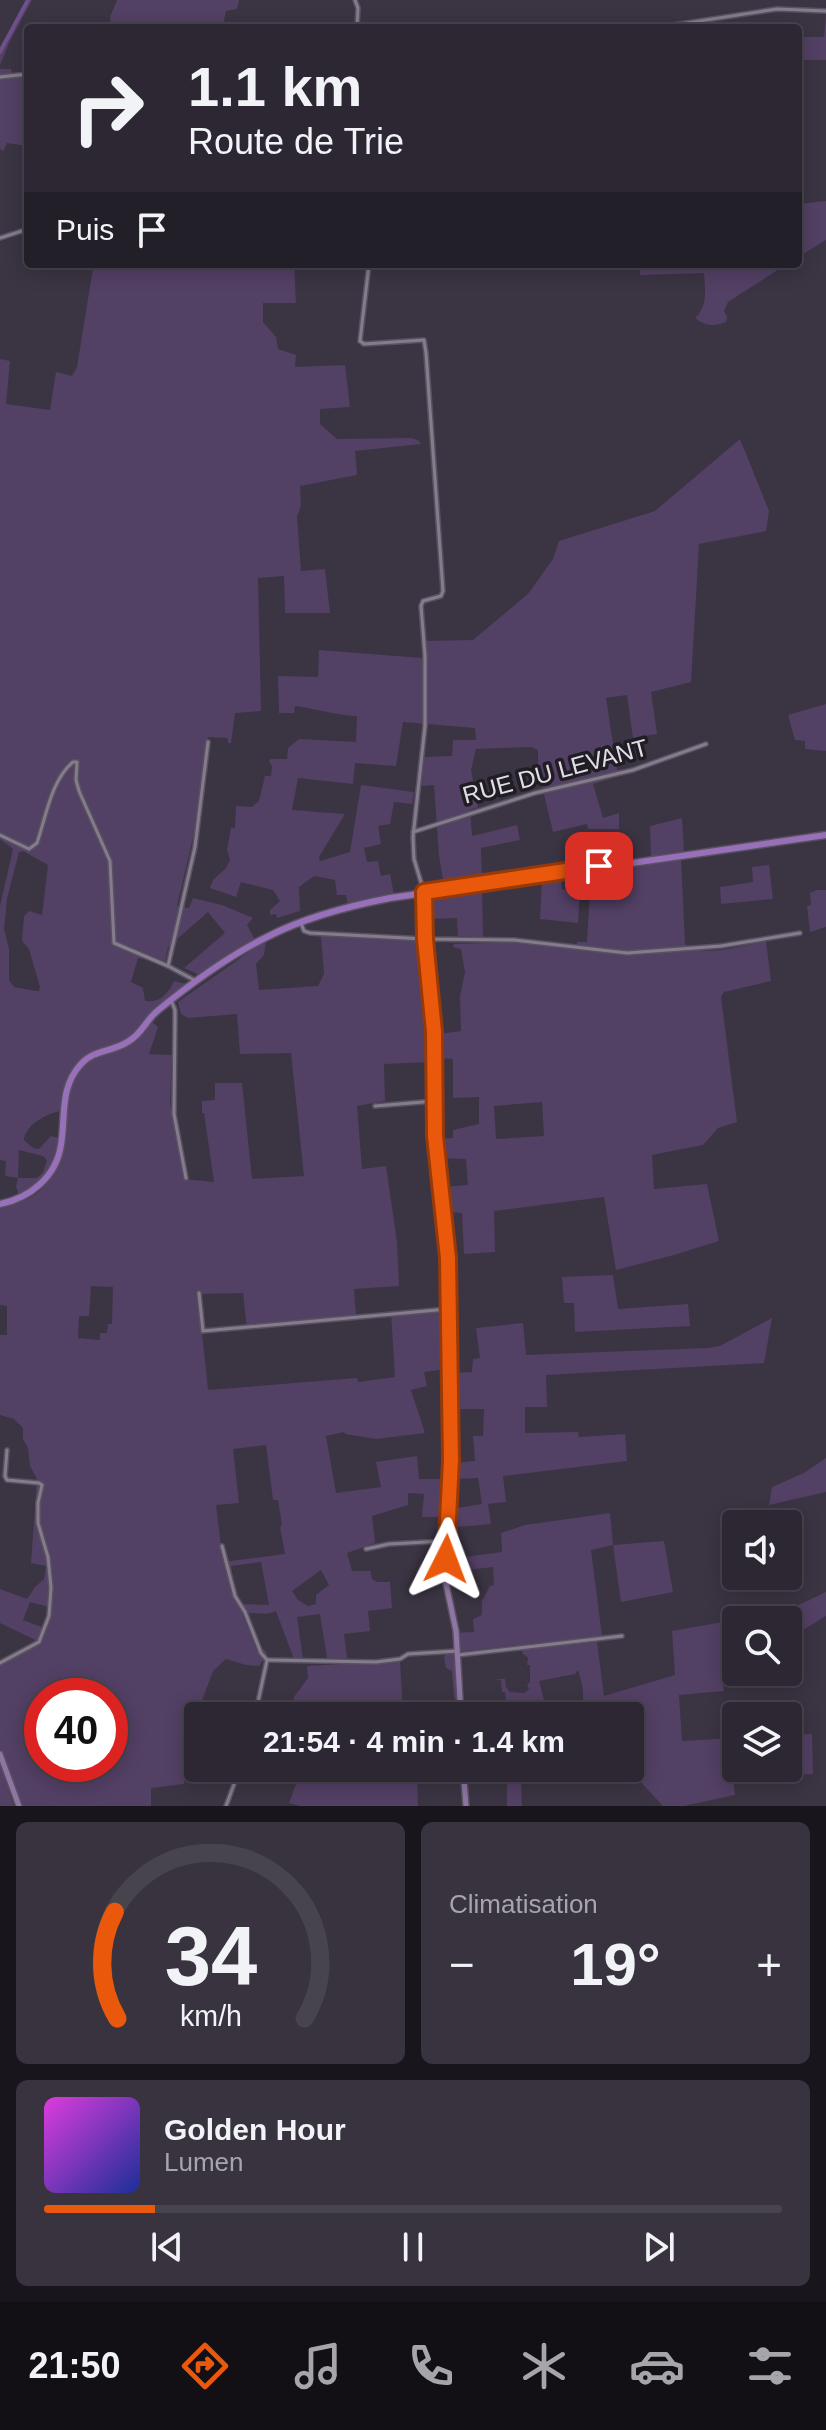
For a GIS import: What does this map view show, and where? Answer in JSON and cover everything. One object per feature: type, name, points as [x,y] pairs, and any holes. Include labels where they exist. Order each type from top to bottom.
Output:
[{"type":"main road","points":[[0,1204],[29,1194],[47,1178],[61,1144],[69,1082],[79,1066],[98,1052],[131,1041],[171,1000],[268,936],[362,904],[424,892],[826,835]]},
{"type":"street","points":[[355,0],[357,24]]},
{"type":"street","points":[[680,24],[777,9],[826,11]]},
{"type":"street","points":[[0,77],[24,74]]},
{"type":"street","points":[[0,238],[24,230]]},
{"type":"street","points":[[369,268],[360,341],[364,344],[424,340],[443,591],[438,598],[422,603],[425,726],[413,832],[414,859],[424,892],[434,1032],[438,1170],[447,1232],[451,1486],[444,1574],[455,1624],[460,1702]]},
{"type":"street","points":[[168,966],[195,847],[208,742]]},
{"type":"street","name":"RUE DU LEVANT","points":[[413,832],[535,793],[633,770],[706,744]]},
{"type":"street","points":[[0,835],[33,848],[54,790],[65,770],[77,762],[79,791],[110,861],[114,943],[197,982]]},
{"type":"street","points":[[301,923],[304,931],[310,933],[514,940],[627,953],[721,946],[800,933]]},
{"type":"street","points":[[171,1000],[175,1010],[174,1114],[186,1178]]},
{"type":"street","points":[[375,1106],[435,1101]]},
{"type":"street","points":[[199,1293],[203,1331],[448,1309]]},
{"type":"street","points":[[0,1663],[39,1642],[46,1629],[51,1605],[48,1557],[38,1523],[42,1485],[7,1480],[7,1450]]},
{"type":"street","points":[[366,1549],[389,1544],[445,1541]]},
{"type":"street","points":[[222,1546],[235,1596],[267,1660],[376,1662],[400,1659],[408,1654],[458,1653],[622,1636]]},
{"type":"street","points":[[258,1702],[267,1660]]},
{"type":"street","points":[[0,1754],[19,1806]]},
{"type":"street","points":[[226,1806],[235,1782]]},
{"type":"street","points":[[464,1782],[466,1806]]},
{"type":"shaded area","points":[[26,0],[32,0],[0,65],[0,47]]},
{"type":"shaded area","points":[[117,0],[239,0],[237,9],[226,11],[226,24],[111,24],[110,17]]},
{"type":"shaded area","points":[[826,14],[826,60],[802,60],[802,37],[824,37]]},
{"type":"shaded area","points":[[0,69],[11,69],[12,73],[24,72],[24,145],[7,143],[3,151],[0,149]]},
{"type":"shaded area","points":[[826,201],[826,240],[802,255],[802,204]]},
{"type":"shaded area","points":[[93,268],[294,268],[296,303],[263,303],[263,322],[276,337],[278,349],[296,355],[295,367],[345,365],[350,407],[320,409],[320,424],[337,439],[411,438],[421,444],[355,451],[357,475],[300,486],[301,505],[297,517],[301,571],[325,569],[330,613],[285,613],[284,576],[258,578],[261,711],[235,713],[231,743],[228,743],[228,738],[208,737],[198,816],[177,906],[189,908],[193,898],[222,905],[253,918],[247,925],[255,940],[202,976],[184,968],[225,933],[208,912],[168,947],[165,963],[138,958],[131,982],[143,988],[145,1001],[163,997],[174,981],[190,985],[129,1039],[83,1058],[74,1069],[60,1111],[37,1121],[25,1135],[24,1140],[39,1149],[51,1136],[59,1138],[42,1180],[19,1195],[16,1187],[18,1178],[5,1176],[6,1161],[0,1160],[0,906],[13,849],[0,839],[0,359],[10,361],[6,404],[50,410],[56,372],[72,376],[77,367]],"holes":[[[23,851],[48,865],[42,915],[29,911],[24,916],[22,941],[29,949],[39,991],[14,987],[9,980],[9,949],[4,929],[7,899],[19,852]],[[19,1150],[43,1156],[47,1160],[37,1178],[18,1178]]]},
{"type":"shaded area","points":[[640,268],[781,268],[728,302],[724,311],[726,322],[713,325],[695,318],[704,303],[704,273],[640,275]]},
{"type":"shaded area","points":[[740,439],[769,511],[766,531],[699,544],[691,682],[651,692],[657,734],[633,738],[627,695],[606,698],[618,776],[593,784],[603,818],[619,813],[619,829],[588,829],[587,824],[553,832],[538,769],[538,750],[531,747],[476,749],[471,770],[478,807],[470,810],[472,836],[517,825],[520,840],[481,848],[482,878],[444,885],[434,785],[422,786],[424,757],[452,756],[453,740],[476,740],[475,728],[403,722],[396,766],[355,763],[353,784],[298,778],[292,810],[345,814],[319,857],[320,861],[350,852],[361,785],[414,792],[412,804],[394,802],[390,824],[378,826],[381,844],[364,848],[367,862],[378,861],[381,876],[390,874],[394,895],[348,904],[346,895],[337,895],[335,880],[314,876],[299,887],[300,911],[277,918],[276,914],[270,915],[270,910],[280,901],[273,890],[241,882],[236,897],[210,888],[230,860],[227,850],[231,828],[235,828],[236,806],[252,807],[259,801],[265,776],[271,776],[271,759],[287,759],[288,748],[299,739],[356,742],[357,716],[295,706],[294,713],[279,713],[278,676],[318,677],[319,650],[422,658],[422,641],[473,640],[528,594],[553,559],[559,541],[655,511]]},
{"type":"shaded area","points":[[826,704],[826,751],[805,749],[805,741],[795,740],[788,715]]},
{"type":"shaded area","points":[[682,818],[684,852],[651,857],[650,826]]},
{"type":"shaded area","points":[[681,858],[685,944],[714,951],[766,941],[771,981],[724,992],[721,997],[737,1122],[718,1128],[703,1145],[652,1155],[654,1189],[707,1184],[719,1241],[616,1270],[604,1197],[494,1211],[495,1252],[464,1254],[462,1213],[448,1212],[443,1187],[468,1185],[466,1159],[440,1158],[439,1139],[453,1138],[453,1130],[479,1124],[479,1097],[453,1098],[453,1059],[438,1058],[439,1034],[461,1031],[460,996],[465,972],[461,949],[453,947],[454,944],[519,942],[519,938],[538,940],[538,945],[576,949],[577,942],[587,942],[590,892],[616,897],[616,869]],"holes":[[[542,1102],[544,1136],[496,1139],[494,1106]]]},
{"type":"shaded area","points":[[769,865],[773,899],[721,904],[720,887],[753,882],[752,867]]},
{"type":"shaded area","points":[[588,872],[561,877],[562,889],[580,891],[578,923],[540,919],[542,879]]},
{"type":"shaded area","points":[[482,886],[483,937],[458,936],[457,918],[427,919],[430,894]]},
{"type":"shaded area","points":[[826,890],[826,927],[810,932],[807,906],[811,905],[810,893]]},
{"type":"shaded area","points":[[321,936],[416,941],[422,946],[429,1062],[384,1064],[385,1101],[357,1106],[362,1169],[386,1166],[397,1242],[399,1286],[354,1289],[356,1316],[247,1329],[243,1293],[198,1294],[208,1390],[357,1378],[358,1382],[395,1377],[391,1313],[446,1308],[447,1369],[424,1372],[427,1386],[411,1390],[425,1433],[376,1439],[344,1432],[326,1436],[336,1493],[381,1487],[376,1462],[417,1456],[419,1479],[448,1479],[446,1517],[422,1517],[424,1494],[408,1493],[408,1505],[372,1516],[375,1543],[347,1553],[352,1571],[370,1571],[372,1579],[377,1582],[390,1582],[392,1608],[368,1611],[370,1631],[344,1634],[347,1658],[327,1658],[320,1614],[297,1617],[303,1659],[294,1659],[276,1611],[242,1613],[257,1651],[264,1649],[267,1654],[259,1666],[226,1659],[213,1671],[201,1702],[184,1702],[184,1784],[151,1788],[151,1806],[21,1806],[0,1748],[0,1664],[38,1645],[35,1640],[0,1623],[0,1589],[27,1599],[44,1579],[46,1566],[31,1563],[37,1479],[30,1466],[23,1428],[14,1419],[0,1415],[0,1335],[7,1335],[7,1306],[0,1305],[0,1206],[26,1200],[43,1187],[53,1171],[70,1087],[80,1068],[91,1059],[133,1042],[152,1022],[158,1027],[149,1054],[172,1055],[170,1103],[184,1179],[214,1182],[202,1101],[215,1100],[215,1083],[242,1083],[252,1179],[304,1176],[291,1053],[240,1054],[237,1014],[188,1018],[181,1014],[178,1002],[266,940],[264,955],[256,964],[259,990],[318,986],[324,974]],"holes":[[[91,1286],[113,1287],[112,1324],[108,1324],[107,1333],[100,1333],[100,1340],[78,1338],[79,1316],[89,1316]],[[266,1445],[273,1500],[278,1500],[285,1554],[223,1562],[216,1505],[239,1503],[233,1449]],[[261,1562],[269,1605],[240,1604],[231,1566]],[[321,1570],[329,1585],[316,1595],[316,1604],[308,1606],[298,1600],[292,1591]],[[30,1602],[49,1607],[44,1628],[23,1620]]]},
{"type":"shaded area","points":[[613,1275],[618,1309],[688,1304],[690,1326],[575,1332],[574,1303],[564,1303],[562,1277]]},
{"type":"shaded area","points":[[772,1318],[764,1363],[546,1375],[547,1407],[525,1407],[525,1433],[578,1432],[579,1437],[625,1434],[627,1461],[503,1476],[506,1502],[488,1504],[491,1524],[458,1527],[458,1508],[482,1504],[478,1478],[453,1479],[454,1463],[475,1461],[473,1436],[483,1436],[484,1409],[455,1409],[453,1373],[472,1372],[473,1359],[480,1358],[476,1328],[523,1323],[526,1355],[708,1348],[720,1346]]},
{"type":"shaded area","points":[[826,1458],[826,1492],[769,1505],[772,1487],[804,1473]]},
{"type":"shaded area","points":[[610,1513],[613,1545],[591,1550],[602,1636],[456,1652],[456,1702],[452,1671],[446,1668],[444,1658],[446,1653],[455,1652],[452,1633],[474,1632],[473,1619],[482,1615],[482,1601],[490,1586],[494,1585],[493,1567],[458,1571],[457,1558],[502,1552],[501,1533],[525,1525]]},
{"type":"shaded area","points":[[664,1541],[673,1592],[621,1602],[613,1545]]},
{"type":"shaded area","points":[[826,1592],[826,1616],[802,1631],[802,1606],[797,1606]]},
{"type":"shaded area","points":[[722,1622],[720,1670],[724,1691],[679,1695],[682,1741],[722,1739],[722,1782],[733,1782],[735,1795],[684,1806],[663,1806],[641,1782],[644,1782],[644,1702],[582,1702],[583,1688],[578,1670],[575,1674],[539,1681],[545,1702],[506,1702],[501,1680],[493,1679],[505,1679],[510,1692],[524,1693],[529,1689],[527,1685],[530,1682],[528,1658],[523,1651],[502,1651],[597,1642],[604,1696],[675,1675],[672,1631]]},
{"type":"shaded area","points":[[400,1661],[402,1702],[293,1702],[308,1678],[307,1666]]},
{"type":"shaded area","points":[[802,1734],[812,1734],[813,1774],[802,1775]]},
{"type":"shaded area","points":[[0,1762],[14,1806],[0,1806]]},
{"type":"shaded area","points":[[297,1782],[417,1782],[418,1806],[300,1806],[289,1803]]},
{"type":"shaded area","points":[[521,1782],[522,1806],[507,1806],[507,1783]]},
{"type":"waterway","points":[[0,52],[28,0]]},
{"type":"route","points":[[446,1559],[451,1486],[448,1258],[435,1136],[434,1032],[429,996],[424,892],[599,866]]}]
